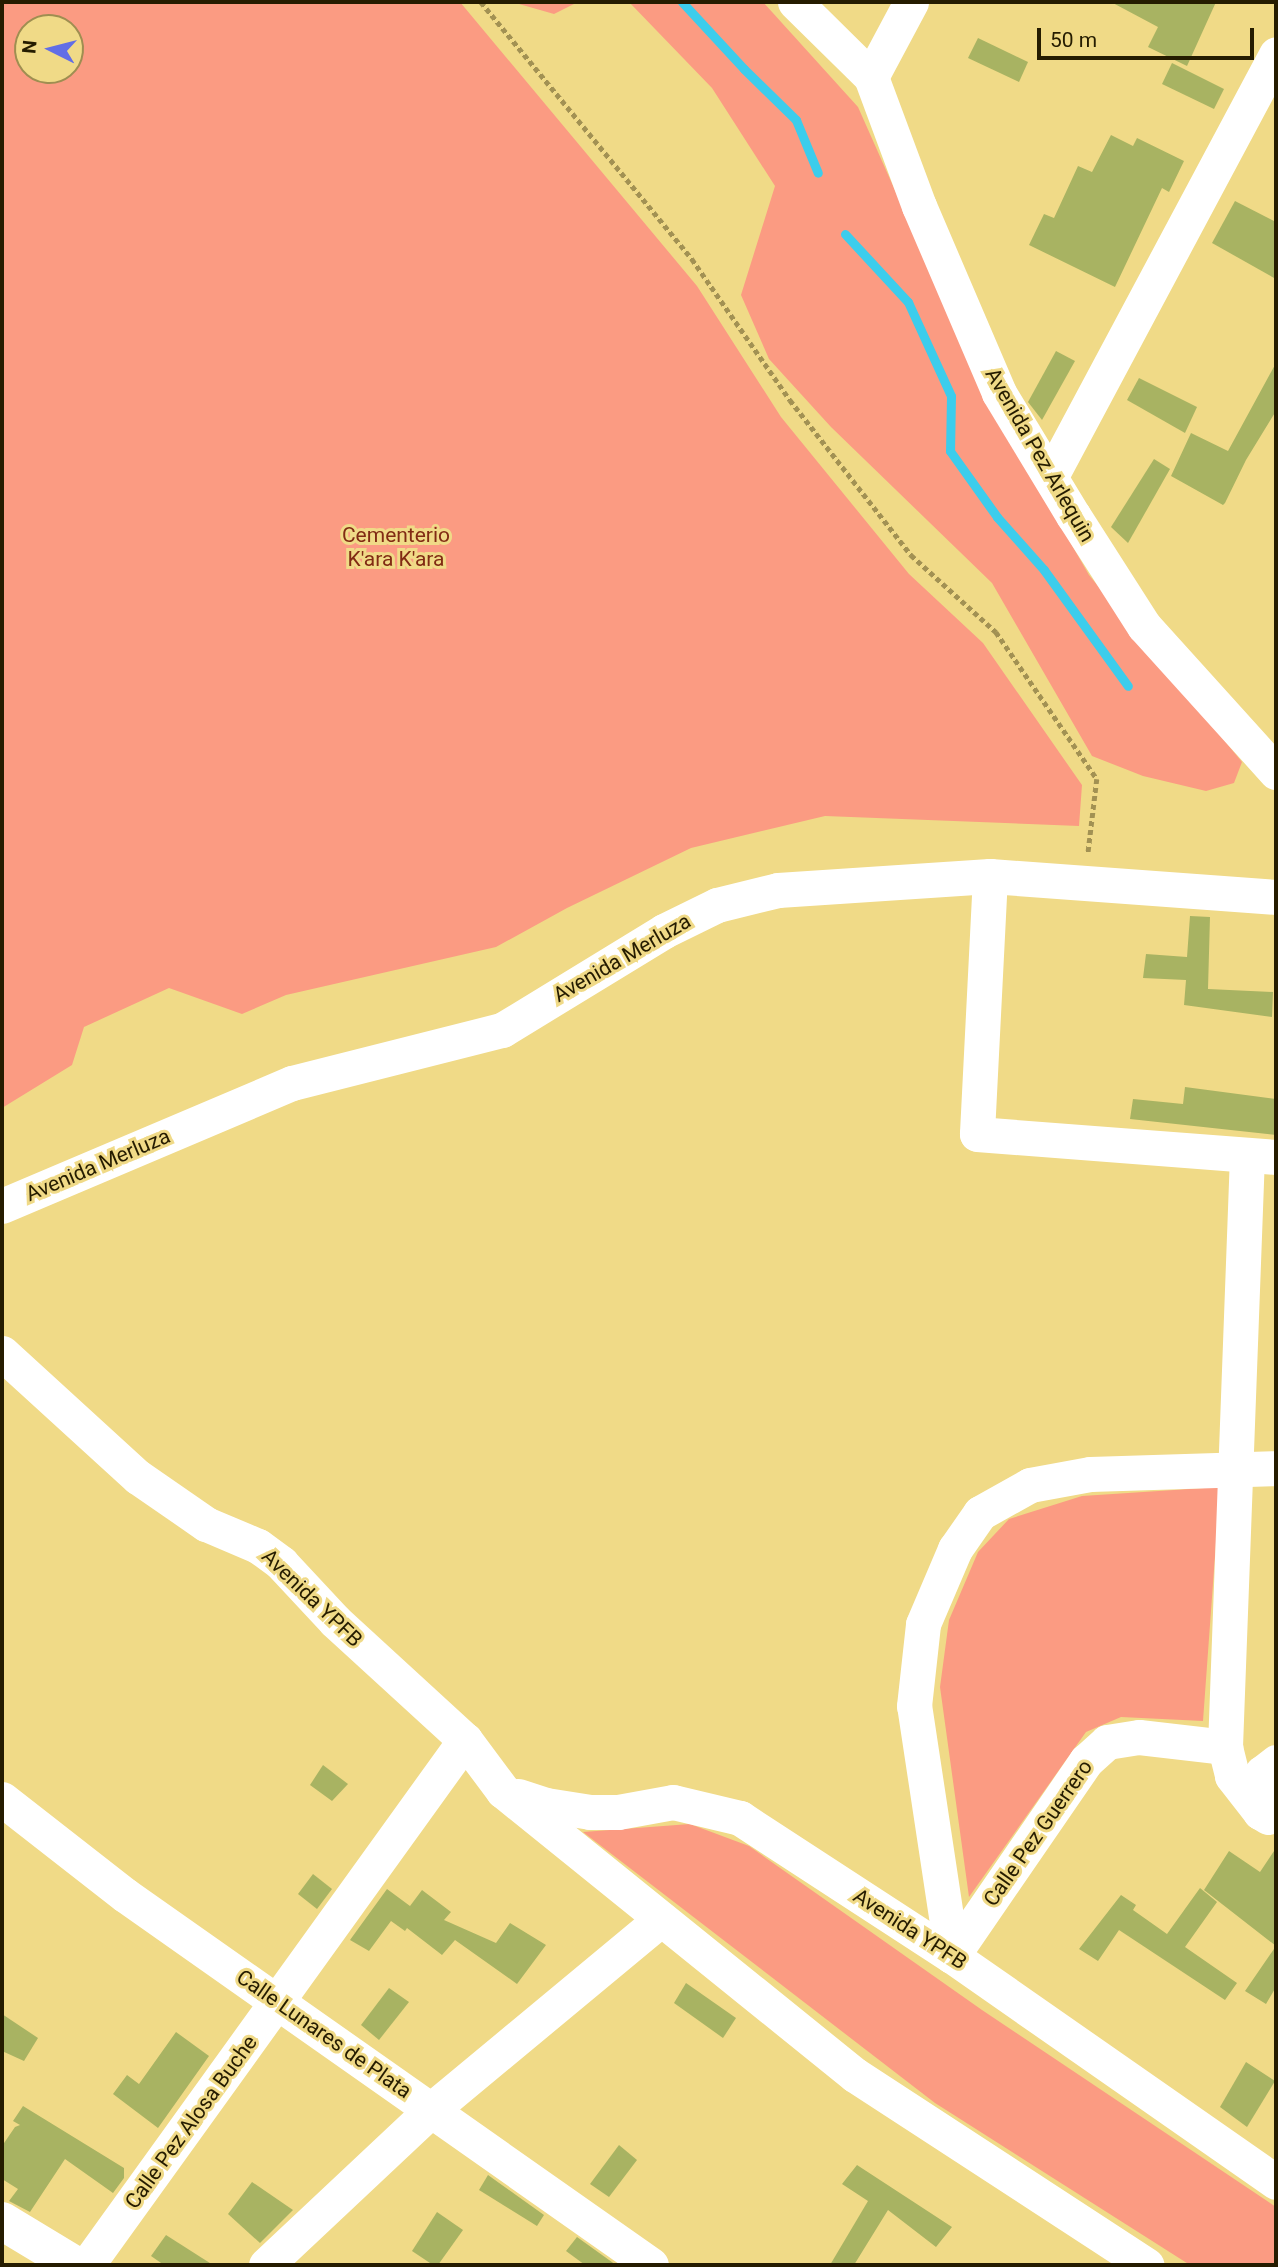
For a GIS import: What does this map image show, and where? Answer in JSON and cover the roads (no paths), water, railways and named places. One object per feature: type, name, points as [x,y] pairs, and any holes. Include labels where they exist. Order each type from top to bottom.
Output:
[{"type":"street","name":"Avenida Pez Arlequin","points":[[795,2],[871,77],[919,206],[999,393],[1144,626],[1276,772]]},
{"type":"street","points":[[871,77],[911,2]]},
{"type":"street","points":[[1051,476],[1276,54]]},
{"type":"street","points":[[990,876],[977,1134],[1262,1156],[1236,1467],[1225,1747],[1232,1776],[1264,1809]]},
{"type":"street","name":"Avenida Merluza","points":[[2,1206],[292,1083],[502,1030],[664,931],[717,905],[778,890],[990,876],[1084,883],[1272,889]]},
{"type":"street","name":"Avenida YPFB","points":[[2,1353],[138,1477],[206,1524],[258,1546],[281,1563],[335,1621],[465,1740],[503,1791],[855,2075],[1146,2265]]},
{"type":"street","points":[[952,1956],[914,1706],[923,1624],[956,1549],[980,1513],[1030,1485],[1090,1474],[1236,1467],[1276,1468]]},
{"type":"street","name":"Calle Pez Guerrero","points":[[952,1956],[1086,1761],[1107,1742],[1139,1737],[1225,1747]]},
{"type":"street","name":"Calle Pez Alosa Buche","points":[[87,2265],[279,2002],[465,1740]]},
{"type":"street","points":[[1264,1809],[1262,1773],[1276,1762]]},
{"type":"street","name":"Avenida YPFB","points":[[503,1791],[568,1810],[618,1812],[673,1802],[740,1818],[952,1956],[1276,2182]]},
{"type":"street","name":"Calle Lunares de Plata","points":[[2,1798],[125,1895],[651,2265]]},
{"type":"street","points":[[266,2265],[431,2110],[661,1919]]},
{"type":"street","points":[[2,2221],[75,2265]]},
{"type":"waterway","points":[[682,2],[796,120],[818,173]]},
{"type":"waterway","points":[[845,234],[908,302],[951,396],[950,451],[997,517],[1044,570],[1128,686]]},
{"type":"park label","name":"Cementerio K'ara K'ara","points":[[396,547]]}]
